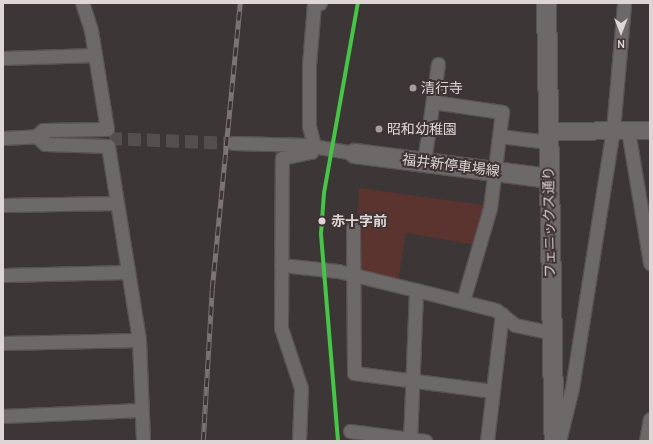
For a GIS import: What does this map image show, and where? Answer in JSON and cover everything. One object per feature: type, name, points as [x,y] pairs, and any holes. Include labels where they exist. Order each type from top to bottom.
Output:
[{"type":"main road","name":"フェニックス通り","points":[[546,3],[554,441]]},
{"type":"main road","name":"福井新停車場線","points":[[354,153],[548,178]]},
{"type":"street","points":[[36,136],[43,130],[107,129],[95,55],[82,3]]},
{"type":"street","points":[[300,441],[301,388],[283,341],[282,158],[311,152],[314,146],[309,126],[309,65],[314,4],[320,3]]},
{"type":"street","points":[[559,441],[572,388],[620,130],[624,3]]},
{"type":"street","points":[[3,58],[95,55]]},
{"type":"street","points":[[424,162],[438,64]]},
{"type":"street","points":[[433,102],[502,112],[496,171],[490,208],[463,301]]},
{"type":"street","points":[[620,130],[650,263]]},
{"type":"street","points":[[500,136],[548,137],[620,130],[650,130]]},
{"type":"street","points":[[36,136],[45,144],[108,146],[139,340],[142,441]]},
{"type":"street","points":[[3,138],[36,136],[109,138]]},
{"type":"street","points":[[233,143],[314,146],[354,153]]},
{"type":"street","points":[[3,205],[117,203]]},
{"type":"street","points":[[353,227],[354,373],[493,391]]},
{"type":"street","points":[[282,265],[338,271],[354,277],[463,301],[502,314],[515,325],[552,333]]},
{"type":"street","points":[[3,275],[128,272]]},
{"type":"street","points":[[410,440],[416,290]]},
{"type":"street","points":[[487,441],[502,314]]},
{"type":"street","points":[[3,343],[139,340]]},
{"type":"street","points":[[3,416],[141,410]]},
{"type":"street","points":[[646,441],[650,419]]},
{"type":"street","points":[[350,431],[425,441]]},
{"type":"shaded area","points":[[359,188],[483,205],[476,245],[406,233],[398,282],[354,274]]},
{"type":"tunnel","points":[[109,138],[233,143]]},
{"type":"railway","points":[[203,441],[212,289],[240,3]]},
{"type":"transit line","points":[[338,441],[321,234],[324,193],[358,3]]},
{"type":"place","name":"清行寺","points":[[413,88]]},
{"type":"place","name":"昭和幼稚園","points":[[379,129]]},
{"type":"place","name":"赤十字前","points":[[322,221]]}]
